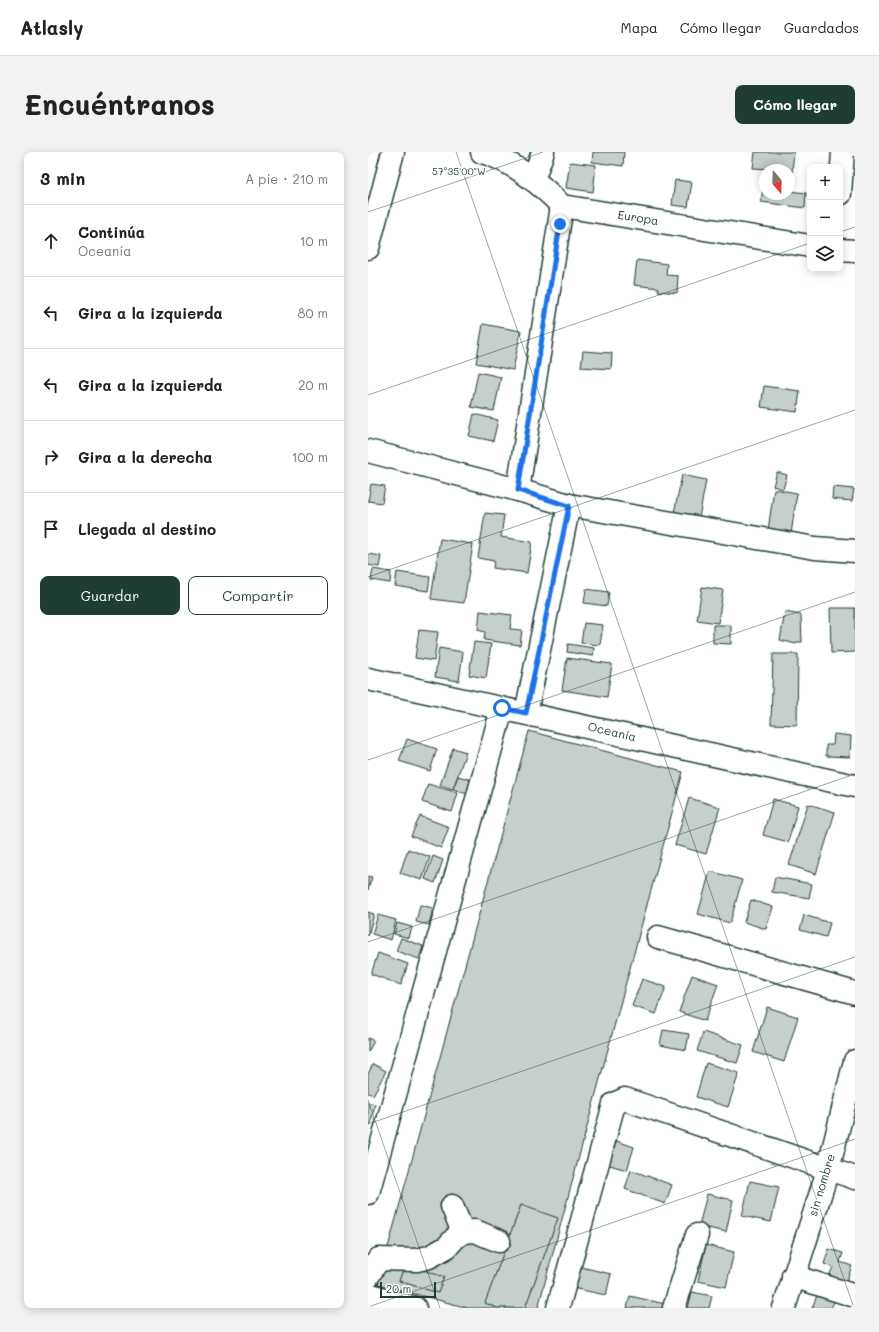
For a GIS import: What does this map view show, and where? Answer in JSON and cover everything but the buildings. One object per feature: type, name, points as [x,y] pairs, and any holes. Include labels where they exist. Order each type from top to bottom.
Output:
[{"type":"street","points":[[368,248],[393,152]]},
{"type":"street","points":[[482,152],[492,154],[533,180],[562,206],[518,490]]},
{"type":"street","points":[[533,180],[543,152]]},
{"type":"street","points":[[842,164],[843,152]]},
{"type":"street","name":"Europa","points":[[562,206],[807,246]]},
{"type":"street","points":[[843,250],[855,251]]},
{"type":"street","points":[[368,451],[518,490],[569,506],[815,548],[855,551]]},
{"type":"street","points":[[526,713],[569,506]]},
{"type":"street","name":"Oceanía","points":[[368,679],[855,786]]},
{"type":"street","points":[[368,1193],[502,708]]},
{"type":"street","points":[[658,937],[855,993]]},
{"type":"street","name":"sin nombre","points":[[784,1308],[828,1170],[855,1062]]},
{"type":"street","points":[[558,1308],[614,1104],[625,1099],[828,1170],[855,1178]]},
{"type":"street","points":[[452,1206],[463,1232]]},
{"type":"street","points":[[368,1276],[379,1259],[417,1260],[429,1257],[447,1247],[463,1232],[475,1231],[498,1241]]},
{"type":"street","points":[[674,1308],[696,1235]]},
{"type":"street","points":[[793,1276],[855,1296]]},
{"type":"street","points":[[368,1294],[415,1308]]},
{"type":"route","points":[[502,708],[526,713],[569,506],[518,490],[560,224]]}]
